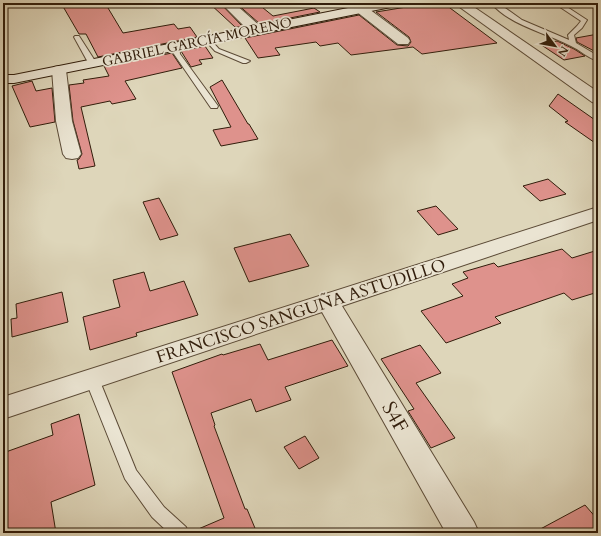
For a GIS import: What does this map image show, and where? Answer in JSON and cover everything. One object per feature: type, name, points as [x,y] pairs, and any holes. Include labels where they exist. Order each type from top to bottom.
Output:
[{"type":"street","points":[[227,3],[256,30]]},
{"type":"street","name":"GABRIEL GARCÍA MORENO","points":[[7,79],[92,64],[207,39],[392,3]]},
{"type":"street","points":[[460,3],[598,99]]},
{"type":"street","points":[[361,9],[403,41]]},
{"type":"street","points":[[59,70],[64,121],[72,154]]},
{"type":"street","name":"FRANCISCO SANGUÑA ASTUDILLO","points":[[3,408],[598,213]]},
{"type":"street","name":"S4F","points":[[328,302],[463,533]]},
{"type":"lane","points":[[494,3],[498,8],[532,28],[573,44],[598,59]]},
{"type":"lane","points":[[557,3],[584,20],[571,36],[573,44]]},
{"type":"lane","points":[[77,37],[92,64]]},
{"type":"lane","points":[[207,39],[217,50],[246,61]]},
{"type":"lane","points":[[176,46],[177,54],[214,106]]},
{"type":"lane","points":[[92,379],[130,474],[158,512],[180,533]]},
{"type":"building","points":[[61,3],[105,3],[123,33],[174,24],[178,29],[190,27],[197,37],[98,57],[86,34],[79,34]]},
{"type":"building","points":[[209,3],[220,3],[243,27],[235,27]]},
{"type":"building","points":[[236,3],[257,3],[273,16],[314,8],[320,12],[260,24]]},
{"type":"building","points":[[431,3],[446,5],[497,43],[422,54],[413,47],[351,55],[338,43],[320,46],[316,42],[275,48],[280,55],[258,58],[245,38],[359,15],[397,45],[408,46],[411,42],[409,37],[376,12]]},
{"type":"building","points":[[598,34],[598,53],[577,42],[576,38]]},
{"type":"building","points":[[557,41],[585,56],[564,60],[540,44]]},
{"type":"building","points":[[205,46],[213,58],[199,60],[202,64],[191,67],[181,51]]},
{"type":"building","points":[[172,53],[182,68],[125,81],[136,99],[112,104],[110,101],[81,107],[95,166],[79,169],[77,160],[82,154],[73,121],[69,85],[84,83],[83,80],[109,76],[104,66]]},
{"type":"building","points":[[222,80],[258,139],[221,146],[213,130],[231,127],[210,87]]},
{"type":"building","points":[[32,81],[36,91],[52,88],[55,122],[30,127],[12,86]]},
{"type":"building","points":[[558,94],[598,122],[598,145],[565,122],[568,121],[549,106]]},
{"type":"building","points":[[548,179],[566,194],[540,201],[523,186]]},
{"type":"building","points":[[159,198],[178,235],[160,240],[143,202]]},
{"type":"building","points":[[436,206],[458,229],[438,235],[417,211]]},
{"type":"building","points":[[290,234],[309,266],[249,282],[234,248]]},
{"type":"building","points":[[562,249],[572,258],[598,250],[598,292],[572,300],[564,293],[495,317],[501,323],[446,343],[421,311],[463,296],[452,284],[468,278],[463,272],[494,263],[498,267]]},
{"type":"building","points":[[144,272],[150,291],[184,281],[198,315],[136,333],[137,336],[90,350],[83,317],[120,307],[113,280]]},
{"type":"building","points":[[62,292],[68,322],[12,337],[11,319],[17,318],[16,304]]},
{"type":"building","points":[[332,340],[348,366],[285,387],[291,400],[256,412],[251,399],[211,413],[214,426],[245,509],[247,509],[257,533],[189,533],[224,518],[172,372],[222,354],[223,355],[260,344],[268,360]]},
{"type":"building","points":[[420,345],[441,373],[416,383],[455,438],[431,448],[408,411],[414,409],[381,359]]},
{"type":"building","points":[[79,414],[95,485],[51,502],[56,533],[3,533],[3,453],[53,435],[51,424]]},
{"type":"building","points":[[305,436],[319,458],[299,469],[284,447]]},
{"type":"building","points":[[585,505],[598,520],[598,533],[533,533]]}]
